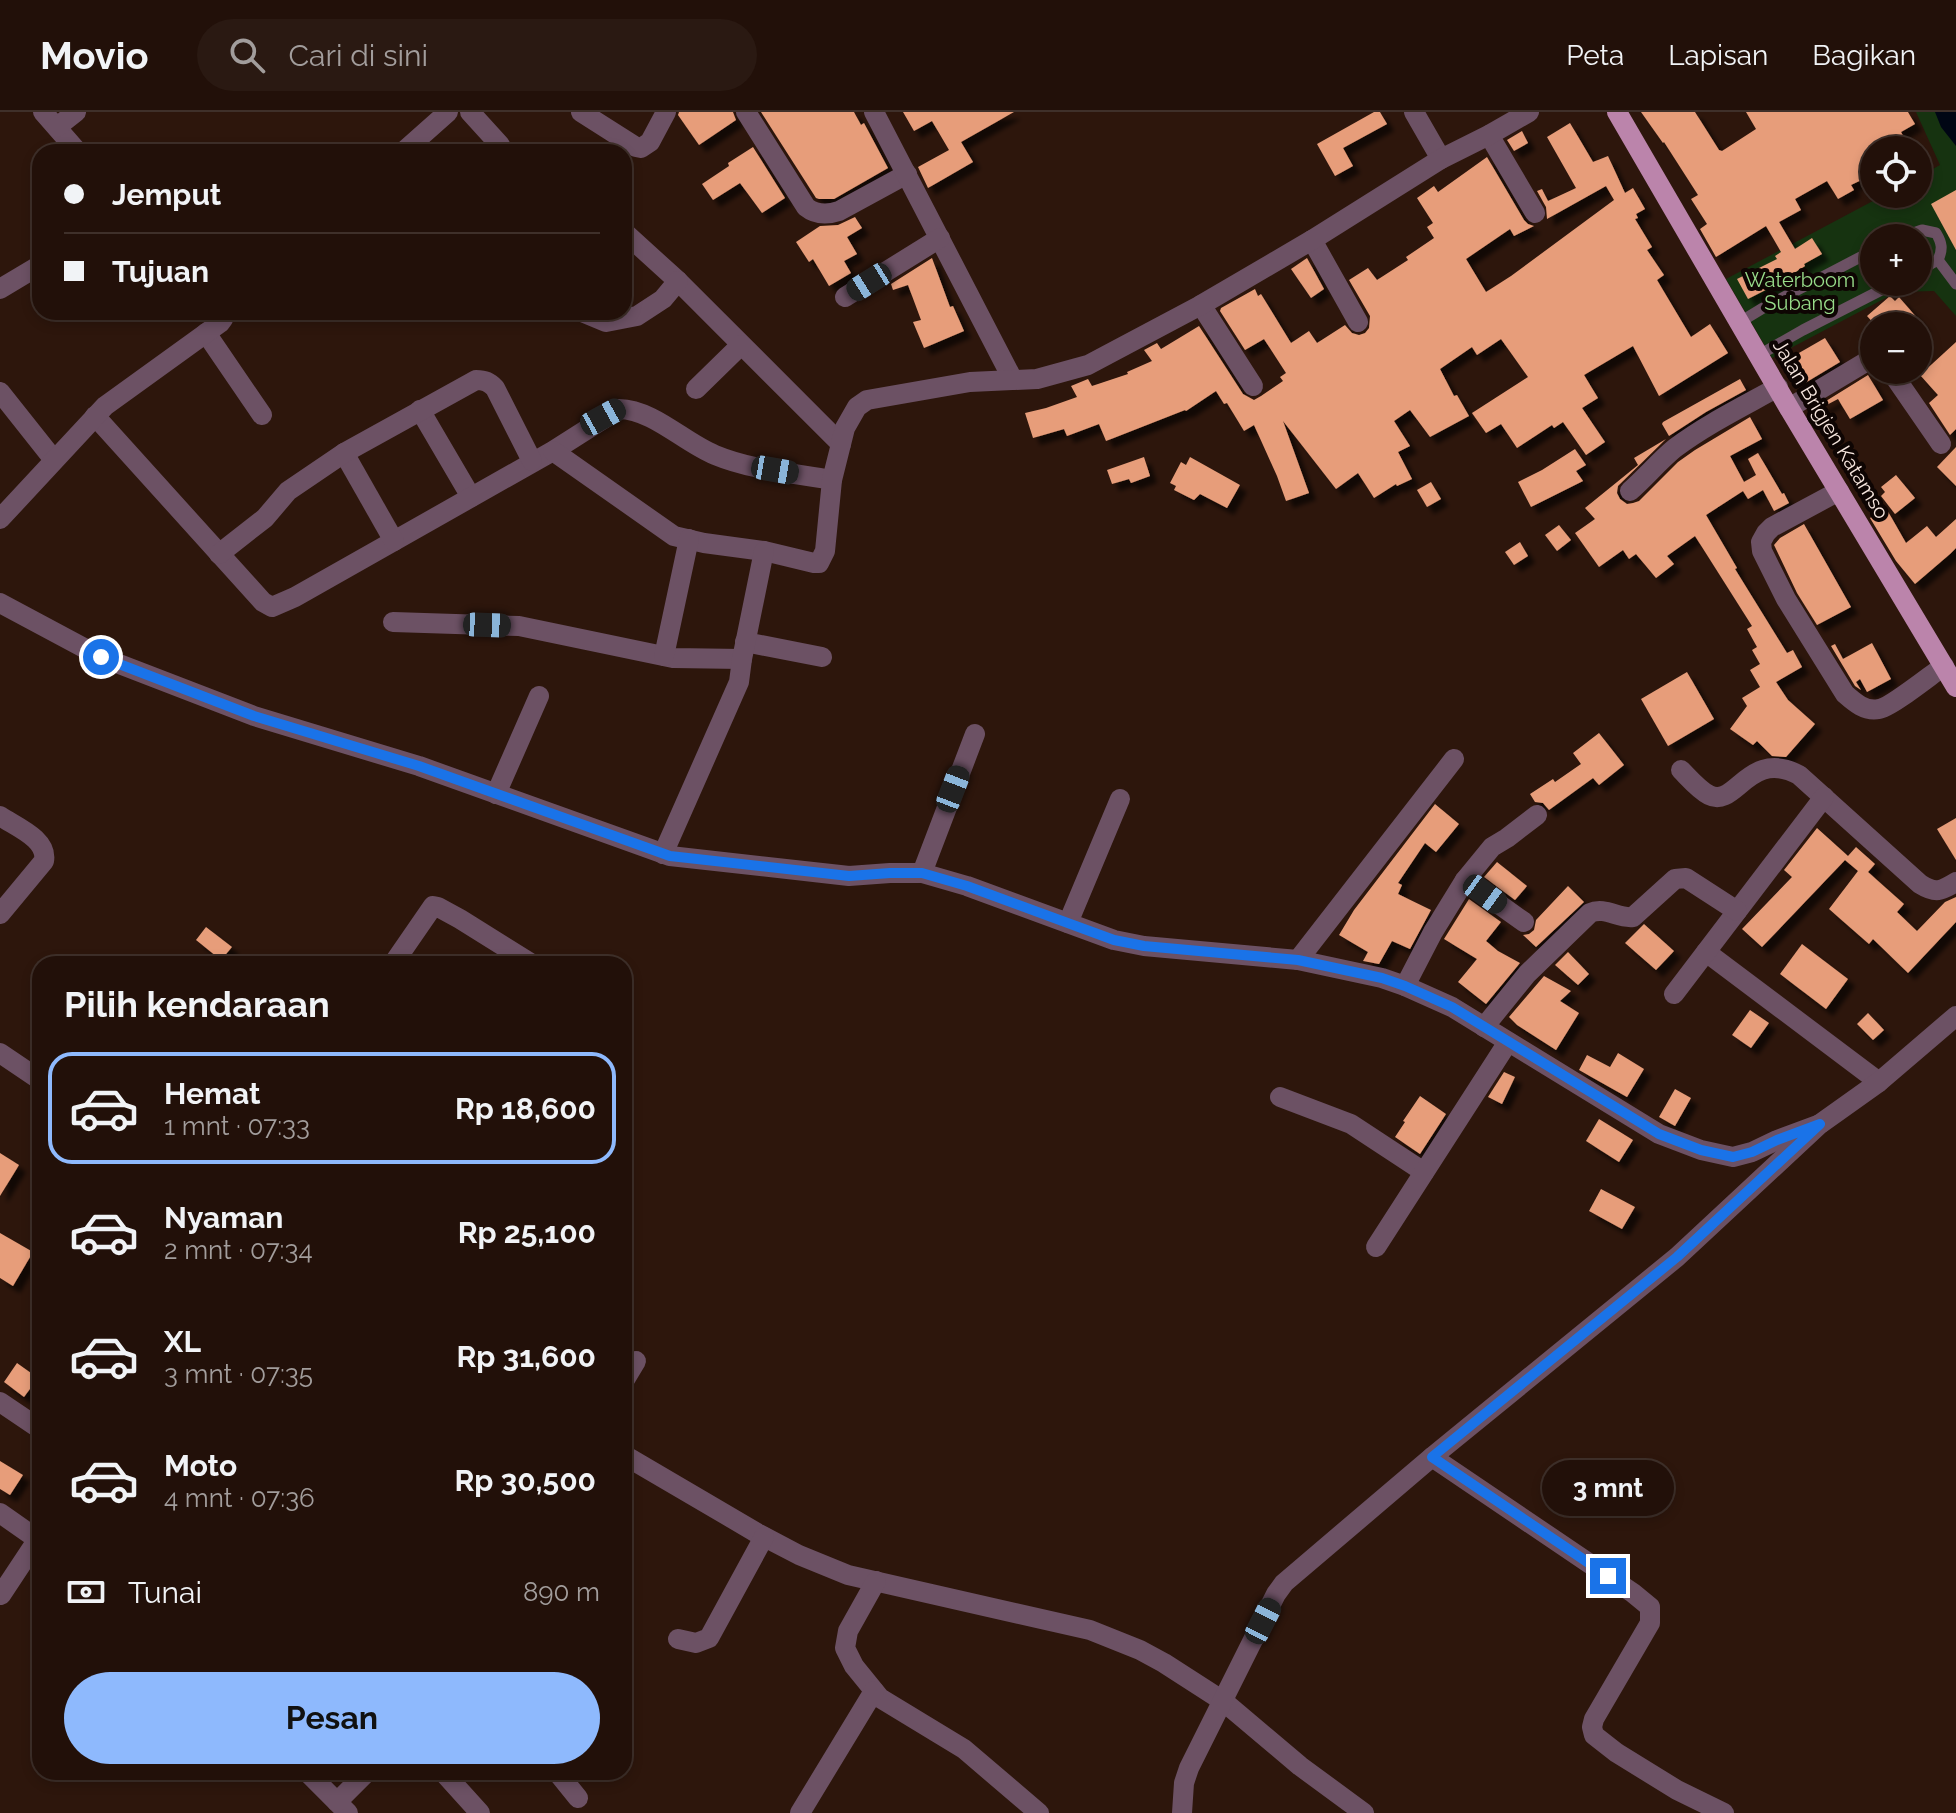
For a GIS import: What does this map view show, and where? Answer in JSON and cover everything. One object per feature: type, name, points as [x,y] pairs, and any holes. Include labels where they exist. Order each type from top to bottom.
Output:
[{"type":"main road","name":"Jalan Brigjen Katamso","points":[[1617,112],[1956,687]]},
{"type":"street","points":[[71,144],[50,120],[76,112]]},
{"type":"street","points":[[412,144],[448,112]]},
{"type":"street","points":[[470,112],[499,144]]},
{"type":"street","points":[[581,112],[631,144]]},
{"type":"street","points":[[632,144],[641,148],[650,142],[666,112]]},
{"type":"street","points":[[746,112],[806,207],[814,212],[830,214],[839,211],[907,174]]},
{"type":"street","points":[[874,112],[1013,380]]},
{"type":"street","points":[[1414,112],[1441,159]]},
{"type":"street","points":[[553,451],[674,536],[819,563],[825,551],[832,480],[841,444],[850,416],[867,400],[970,382],[1037,379],[1088,365],[1201,305],[1441,159],[1529,112]]},
{"type":"street","points":[[1489,135],[1535,213]]},
{"type":"street","points":[[845,297],[940,238]]},
{"type":"street","points":[[632,239],[841,444]]},
{"type":"street","points":[[1312,240],[1358,322]]},
{"type":"street","points":[[0,289],[32,270]]},
{"type":"street","points":[[632,317],[663,299],[678,281]]},
{"type":"street","points":[[1201,305],[1253,386]]},
{"type":"street","points":[[0,519],[105,406],[222,320]]},
{"type":"street","points":[[206,333],[262,415]]},
{"type":"street","points":[[696,389],[741,345]]},
{"type":"street","points":[[1789,408],[1860,365]]},
{"type":"street","points":[[219,554],[265,518],[288,491],[344,453],[476,380],[489,382],[495,388],[532,461]]},
{"type":"street","points":[[1900,384],[1941,444]]},
{"type":"street","points":[[1630,491],[1672,450],[1778,387]]},
{"type":"street","points":[[0,392],[54,460]]},
{"type":"street","points":[[95,416],[263,602],[272,607],[295,597],[553,451],[619,409],[646,416],[713,455],[747,465],[832,480]]},
{"type":"street","points":[[420,410],[471,497]]},
{"type":"street","points":[[344,453],[394,541]]},
{"type":"street","points":[[1839,491],[1772,527],[1761,542],[1762,551],[1786,599],[1845,694],[1856,704],[1869,709],[1883,709],[1944,666]]},
{"type":"street","points":[[664,656],[689,539]]},
{"type":"street","points":[[663,854],[739,682],[764,551]]},
{"type":"street","points":[[0,603],[101,657],[254,716],[419,766],[663,854],[849,876],[922,873],[967,886],[1114,940],[1144,946],[1298,960],[1382,978],[1452,1007],[1659,1134],[1701,1150],[1733,1157],[1820,1124]]},
{"type":"street","points":[[393,622],[519,626],[673,658],[744,651],[822,657]]},
{"type":"street","points":[[496,794],[539,696]]},
{"type":"street","points":[[922,873],[975,734]]},
{"type":"street","points":[[1298,960],[1454,759]]},
{"type":"street","points":[[1681,770],[1713,797],[1734,790],[1762,769],[1788,769],[1799,775],[1920,884],[1938,891],[1956,882]]},
{"type":"street","points":[[1674,994],[1824,797]]},
{"type":"street","points":[[1068,923],[1120,799]]},
{"type":"street","points":[[1405,986],[1465,880],[1492,847],[1537,815]]},
{"type":"street","points":[[0,816],[40,843],[45,855],[44,861],[0,914]]},
{"type":"street","points":[[1484,1027],[1527,974],[1590,913],[1597,910],[1625,918],[1633,917],[1675,879],[1686,878],[1737,911]]},
{"type":"street","points":[[1465,880],[1524,922]]},
{"type":"street","points":[[399,956],[433,906],[460,919],[506,956]]},
{"type":"street","points":[[1706,952],[1879,1082]]},
{"type":"street","points":[[1182,1813],[1184,1783],[1189,1768],[1284,1583],[1432,1457],[1677,1257],[1820,1124],[1879,1082],[1956,1016]]},
{"type":"street","points":[[1376,1247],[1508,1042]]},
{"type":"street","points":[[0,1053],[32,1075]]},
{"type":"street","points":[[1280,1097],[1351,1124],[1424,1172]]},
{"type":"street","points":[[632,1368],[636,1361]]},
{"type":"street","points":[[0,1402],[32,1424]]},
{"type":"street","points":[[1432,1457],[1650,1607],[1650,1623],[1594,1719],[1594,1735],[1677,1790],[1724,1813]]},
{"type":"street","points":[[632,1460],[764,1537],[848,1575],[1090,1630],[1140,1650],[1223,1701],[1300,1766],[1364,1813]]},
{"type":"street","points":[[0,1513],[32,1535]]},
{"type":"street","points":[[678,1639],[696,1643],[709,1638],[764,1537]]},
{"type":"street","points":[[1,1595],[32,1550]]},
{"type":"street","points":[[876,1581],[848,1631],[845,1648],[854,1666],[880,1698],[964,1749],[1039,1813]]},
{"type":"street","points":[[800,1813],[874,1691]]},
{"type":"street","points":[[315,1780],[342,1808],[361,1780]]},
{"type":"street","points":[[450,1780],[480,1813]]},
{"type":"street","points":[[563,1780],[578,1798]]},
{"type":"lane","points":[[1932,232],[1936,233],[1942,249],[1938,260],[1932,263]]},
{"type":"lane","points":[[1740,322],[1860,257]]},
{"type":"lane","points":[[1938,260],[1956,284]]},
{"type":"lane","points":[[1759,355],[1870,296]]},
{"type":"green space","name":"Waterboom Subang","points":[[1916,112],[1956,112],[1956,316],[1932,291],[1932,224],[1860,224],[1860,296],[1889,296],[1772,358],[1726,279],[1860,208],[1932,208],[1932,169],[1940,165],[1932,147],[1932,136],[1927,136]]},
{"type":"shaded area","points":[[1935,112],[1956,112],[1956,146],[1941,127]]},
{"type":"building","points":[[679,112],[733,112],[736,120],[699,145],[678,115]]},
{"type":"building","points":[[761,112],[854,112],[861,125],[864,123],[888,168],[834,199],[816,198]]},
{"type":"building","points":[[903,112],[1014,112],[961,142],[973,162],[928,188],[918,167],[949,150],[932,121],[914,131]]},
{"type":"building","points":[[1374,112],[1380,112],[1387,124],[1343,148],[1353,166],[1335,176],[1317,144]]},
{"type":"building","points":[[1641,112],[1695,112],[1722,151],[1756,129],[1746,112],[1908,112],[1915,124],[1901,132],[1903,136],[1860,136],[1860,181],[1851,185],[1854,190],[1838,199],[1827,181],[1795,199],[1801,210],[1779,222],[1795,249],[1812,238],[1822,254],[1783,281],[1748,299],[1737,279],[1777,259],[1775,256],[1781,252],[1766,226],[1716,257],[1700,229],[1707,224],[1691,199],[1698,195]]},
{"type":"building","points":[[1570,123],[1593,162],[1608,156],[1625,193],[1633,188],[1645,209],[1636,214],[1638,218],[1635,219],[1652,247],[1647,250],[1664,275],[1657,280],[1691,337],[1710,324],[1728,353],[1659,396],[1633,346],[1584,375],[1598,398],[1582,408],[1605,442],[1586,455],[1563,422],[1554,428],[1552,425],[1517,448],[1501,424],[1486,433],[1472,413],[1528,377],[1501,339],[1477,355],[1472,347],[1440,369],[1469,416],[1430,437],[1410,410],[1394,421],[1410,446],[1398,452],[1412,479],[1396,484],[1374,498],[1358,473],[1336,489],[1283,421],[1309,493],[1286,501],[1254,425],[1244,431],[1216,391],[1186,411],[1106,441],[1099,424],[1067,436],[1064,429],[1033,438],[1025,413],[1077,397],[1071,386],[1088,379],[1092,386],[1128,374],[1152,361],[1144,350],[1157,343],[1161,349],[1199,326],[1243,394],[1254,400],[1261,396],[1283,381],[1280,377],[1286,373],[1264,339],[1245,350],[1220,311],[1255,289],[1291,343],[1309,331],[1317,343],[1345,325],[1352,333],[1365,333],[1369,328],[1370,316],[1349,280],[1368,268],[1377,280],[1434,238],[1427,227],[1433,223],[1417,198],[1434,186],[1438,192],[1487,157],[1524,220],[1534,226],[1514,236],[1510,229],[1466,259],[1486,292],[1614,200],[1606,186],[1547,219],[1546,207],[1537,191],[1542,189],[1548,201],[1576,188],[1547,137]]},
{"type":"building","points":[[1522,131],[1528,143],[1514,151],[1507,140]]},
{"type":"building","points":[[753,147],[785,198],[762,213],[740,183],[713,200],[702,184]]},
{"type":"building","points":[[1956,190],[1956,250],[1932,206]]},
{"type":"building","points":[[855,217],[862,228],[847,237],[857,254],[844,261],[851,273],[829,286],[813,259],[809,262],[796,242],[820,226],[838,225]]},
{"type":"building","points":[[932,258],[950,307],[953,306],[964,331],[924,348],[913,322],[921,320],[908,285],[893,290],[891,284]]},
{"type":"building","points":[[1307,258],[1324,289],[1311,298],[1291,269]]},
{"type":"building","points":[[1890,296],[1895,301],[1899,297],[1912,312],[1872,312]]},
{"type":"building","points":[[1825,338],[1840,362],[1800,386],[1785,361]]},
{"type":"building","points":[[1956,342],[1956,429],[1950,435],[1929,403],[1938,395],[1928,384],[1932,384],[1932,364]]},
{"type":"building","points":[[1740,379],[1746,390],[1669,436],[1663,422]]},
{"type":"building","points":[[1860,380],[1860,384],[1873,384],[1883,400],[1850,419],[1838,399],[1819,409],[1818,406]]},
{"type":"building","points":[[1750,417],[1762,439],[1730,456],[1744,482],[1756,475],[1748,459],[1758,453],[1789,503],[1774,511],[1763,490],[1748,499],[1743,491],[1706,515],[1787,653],[1793,650],[1802,667],[1776,682],[1788,700],[1815,724],[1786,757],[1772,756],[1757,741],[1753,745],[1730,729],[1747,706],[1742,698],[1760,687],[1750,670],[1760,664],[1752,650],[1757,647],[1747,629],[1752,626],[1695,536],[1667,556],[1674,564],[1656,578],[1636,554],[1629,559],[1623,550],[1599,567],[1575,533],[1595,519],[1585,508],[1638,465],[1634,458],[1666,439],[1618,486],[1620,499],[1627,504],[1639,501],[1678,462]]},
{"type":"building","points":[[1956,447],[1956,486],[1937,467]]},
{"type":"building","points":[[1575,449],[1586,465],[1576,471],[1583,481],[1531,507],[1518,482]]},
{"type":"building","points":[[1144,457],[1150,476],[1131,483],[1129,479],[1112,484],[1107,470]]},
{"type":"building","points":[[1190,457],[1240,485],[1227,508],[1200,494],[1194,500],[1174,490],[1176,486],[1170,483],[1181,462],[1186,465]]},
{"type":"building","points":[[1896,475],[1915,498],[1895,514],[1881,496],[1885,492],[1881,487]]},
{"type":"building","points":[[1431,482],[1441,499],[1427,507],[1417,490]]},
{"type":"building","points":[[1886,508],[1906,543],[1927,526],[1936,537],[1956,519],[1956,548],[1915,584],[1896,561],[1870,518]]},
{"type":"building","points":[[1804,524],[1851,607],[1817,625],[1797,593],[1774,545]]},
{"type":"building","points":[[1559,525],[1571,540],[1557,551],[1545,535]]},
{"type":"building","points":[[1520,542],[1528,556],[1514,565],[1505,552]]},
{"type":"building","points":[[1872,643],[1891,679],[1867,692],[1860,679],[1856,682],[1861,690],[1855,686],[1831,646],[1835,644],[1843,659]]},
{"type":"building","points":[[1687,672],[1714,719],[1668,746],[1641,699]]},
{"type":"building","points":[[1599,733],[1624,765],[1599,785],[1593,778],[1549,810],[1543,803],[1535,802],[1530,794],[1581,764],[1573,753]]},
{"type":"building","points":[[1435,804],[1459,824],[1436,852],[1425,843],[1398,883],[1402,885],[1398,894],[1431,910],[1410,949],[1392,941],[1379,964],[1363,961],[1368,952],[1339,935],[1354,910]]},
{"type":"building","points":[[1956,818],[1956,860],[1937,829]]},
{"type":"building","points":[[1817,828],[1848,856],[1856,847],[1875,864],[1868,872],[1904,904],[1897,912],[1917,931],[1945,902],[1956,897],[1956,922],[1908,973],[1873,939],[1869,944],[1829,909],[1858,871],[1845,860],[1762,947],[1742,929],[1792,877],[1784,870]]},
{"type":"building","points":[[1497,862],[1527,886],[1515,900],[1484,877]]},
{"type":"building","points":[[1568,886],[1584,902],[1536,947],[1523,935],[1534,930],[1536,920]]},
{"type":"building","points":[[1469,899],[1501,922],[1486,941],[1520,963],[1486,1004],[1458,982],[1477,959],[1444,939]]},
{"type":"building","points":[[1644,924],[1674,951],[1656,970],[1625,943]]},
{"type":"building","points":[[206,927],[232,947],[224,956],[216,956],[196,940]]},
{"type":"building","points":[[1802,944],[1848,979],[1826,1009],[1780,974]]},
{"type":"building","points":[[1568,952],[1589,974],[1578,985],[1555,965]]},
{"type":"building","points":[[1544,976],[1571,991],[1560,1001],[1579,1013],[1556,1050],[1509,1017]]},
{"type":"building","points":[[1750,1010],[1769,1023],[1751,1048],[1732,1035]]},
{"type":"building","points":[[1868,1013],[1884,1030],[1873,1040],[1857,1024]]},
{"type":"building","points":[[1618,1053],[1644,1069],[1627,1097],[1579,1070],[1587,1055],[1610,1067]]},
{"type":"building","points":[[1504,1072],[1515,1077],[1502,1104],[1488,1097]]},
{"type":"building","points":[[1675,1089],[1691,1098],[1675,1126],[1659,1117]]},
{"type":"building","points":[[1420,1096],[1446,1114],[1420,1154],[1395,1137]]},
{"type":"building","points":[[1599,1119],[1633,1140],[1619,1162],[1586,1141]]},
{"type":"building","points":[[0,1153],[19,1165],[0,1196]]},
{"type":"building","points":[[1601,1189],[1635,1207],[1622,1229],[1589,1211]]},
{"type":"building","points":[[0,1233],[32,1254],[13,1286],[0,1278]]},
{"type":"building","points":[[17,1363],[32,1374],[32,1386],[24,1397],[4,1382]]},
{"type":"building","points":[[0,1461],[23,1475],[10,1495],[0,1489]]},
{"type":"route","points":[[101,657],[254,716],[419,766],[670,856],[849,876],[922,873],[967,886],[1114,940],[1144,946],[1298,960],[1382,978],[1452,1007],[1659,1134],[1701,1150],[1733,1157],[1820,1124],[1677,1257],[1432,1457],[1608,1576]]}]
